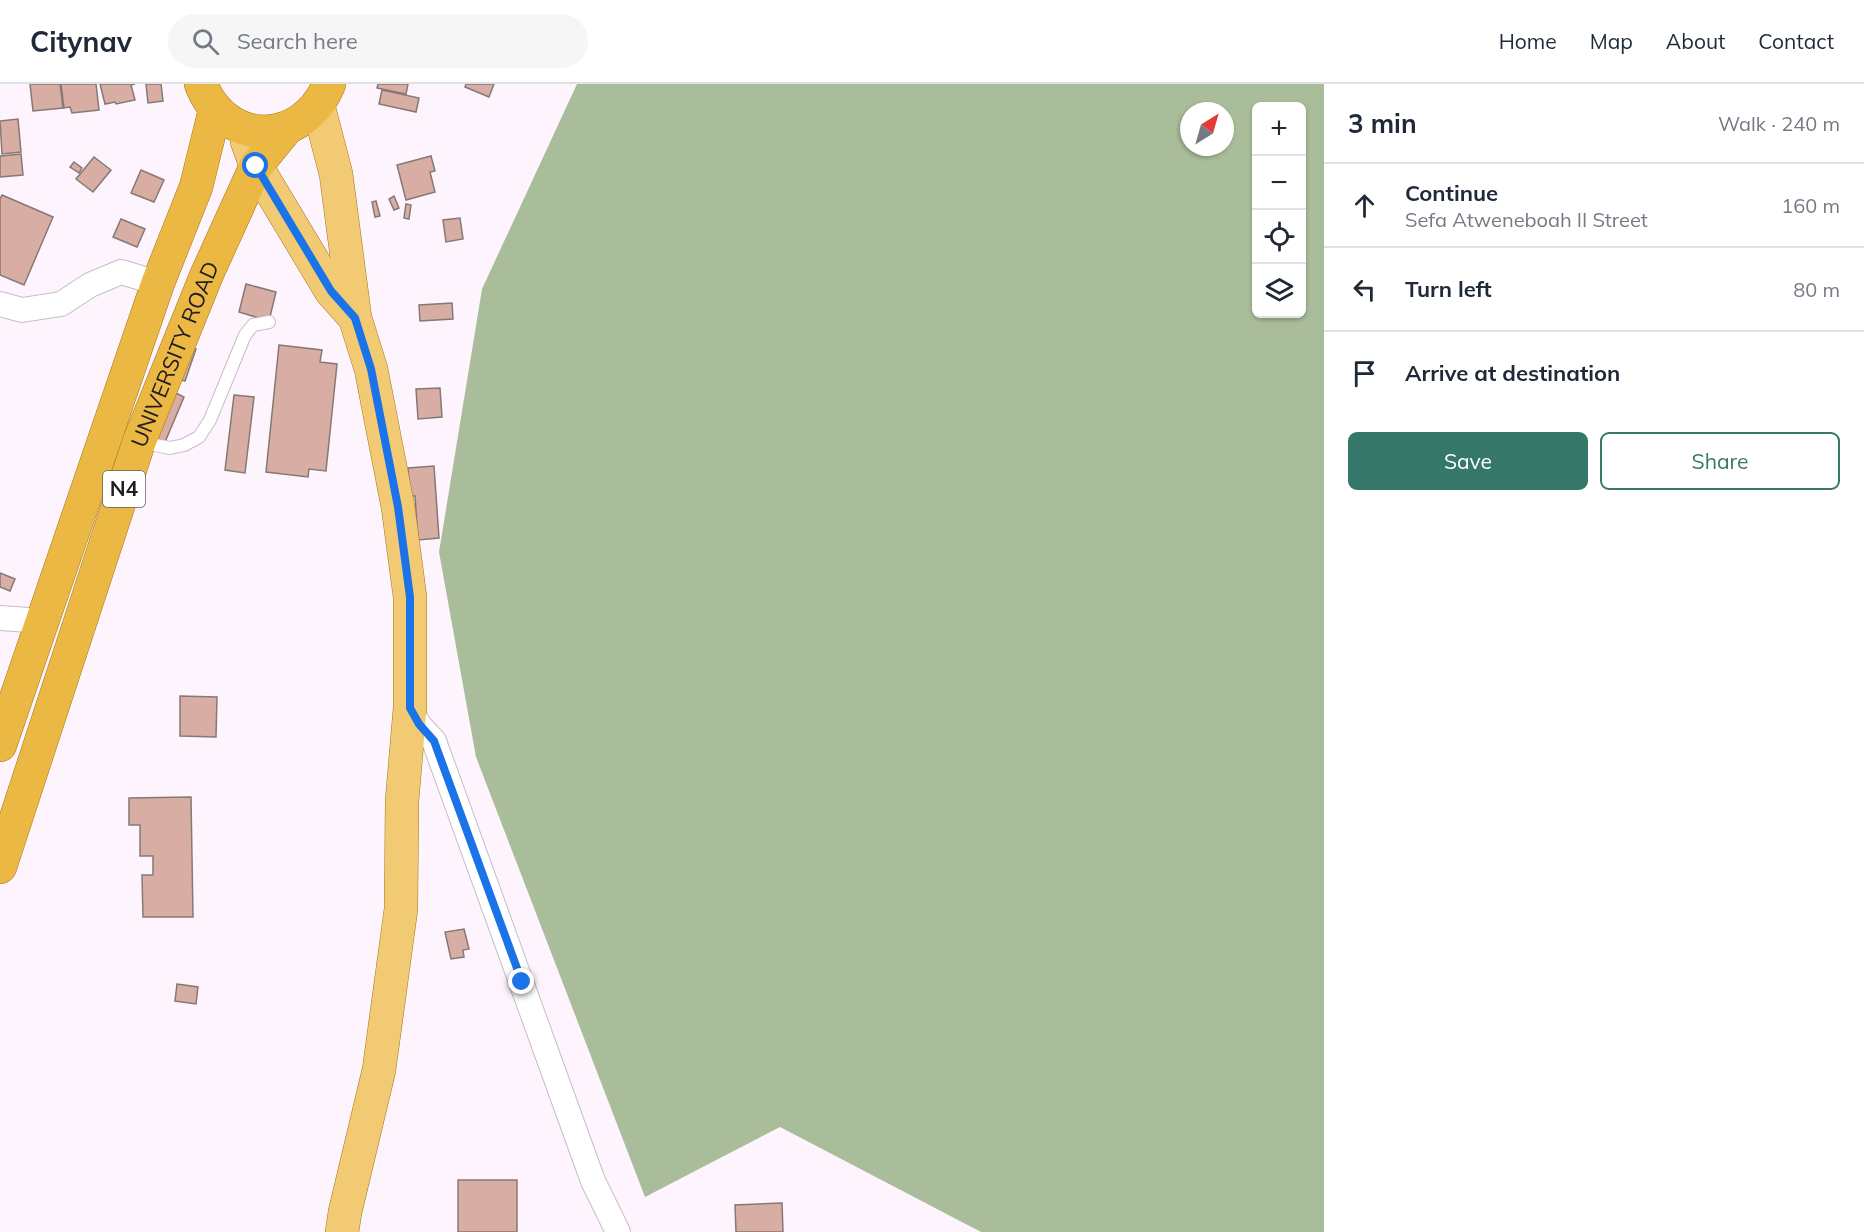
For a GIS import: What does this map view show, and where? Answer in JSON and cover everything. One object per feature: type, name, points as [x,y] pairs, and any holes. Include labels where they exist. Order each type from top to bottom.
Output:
[{"type":"highway","name":"N4","points":[[208,97],[224,118],[242,129],[256,131],[287,128],[309,115],[324,94]]},
{"type":"highway","name":"UNIVERSITY ROAD","points":[[0,745],[158,283],[196,187],[208,97]]},
{"type":"highway","name":"UNIVERSITY ROAD","points":[[0,867],[139,442],[207,274],[256,166],[287,128]]},
{"type":"main road","points":[[324,94],[355,318],[371,369],[398,507],[410,597],[410,708],[402,801],[401,909],[379,1070],[342,1232]]},
{"type":"main road","points":[[242,129],[256,166],[331,291],[355,318]]},
{"type":"street","points":[[0,304],[22,310],[61,304],[90,285],[121,272],[158,283]]},
{"type":"street","points":[[0,618],[43,621]]},
{"type":"street","points":[[410,708],[419,724],[434,741],[593,1182],[618,1232]]},
{"type":"lane","points":[[139,442],[170,448],[184,445],[199,437],[210,420],[245,335],[253,326],[269,322]]},
{"type":"green space","points":[[577,84],[1324,84],[1324,1232],[981,1232],[780,1127],[645,1197],[476,757],[439,552],[482,289]]},
{"type":"building","points":[[30,84],[60,84],[63,108],[33,111]]},
{"type":"building","points":[[61,84],[96,84],[99,110],[72,113],[70,107],[64,108]]},
{"type":"building","points":[[100,84],[135,84],[131,85],[135,100],[105,104]]},
{"type":"building","points":[[146,84],[161,84],[163,101],[148,103]]},
{"type":"building","points":[[378,84],[408,84],[406,94],[377,88]]},
{"type":"building","points":[[466,84],[494,84],[489,97],[465,87]]},
{"type":"building","points":[[382,90],[419,98],[416,112],[379,104]]},
{"type":"building","points":[[18,119],[21,152],[2,154],[0,121]]},
{"type":"building","points":[[21,154],[23,175],[0,177],[0,156]]},
{"type":"building","points":[[431,156],[435,171],[430,172],[435,192],[406,200],[397,165]]},
{"type":"building","points":[[94,157],[111,170],[93,192],[76,179]]},
{"type":"building","points":[[74,162],[82,168],[79,173],[70,167]]},
{"type":"building","points":[[141,170],[164,180],[154,202],[131,193]]},
{"type":"building","points":[[2,195],[53,217],[24,285],[0,275],[0,199]]},
{"type":"building","points":[[394,196],[399,208],[394,210],[389,199]]},
{"type":"building","points":[[376,201],[380,216],[375,217],[372,202]]},
{"type":"building","points":[[406,204],[411,205],[409,219],[404,218]]},
{"type":"building","points":[[460,218],[463,239],[446,242],[443,220]]},
{"type":"building","points":[[121,219],[145,229],[137,247],[113,237]]},
{"type":"building","points":[[246,284],[276,292],[269,321],[239,312]]},
{"type":"building","points":[[452,303],[453,319],[420,321],[419,305]]},
{"type":"building","points":[[279,345],[322,350],[320,362],[337,364],[326,471],[309,469],[308,477],[266,472]]},
{"type":"building","points":[[186,346],[196,349],[185,381],[175,378]]},
{"type":"building","points":[[440,388],[442,417],[418,419],[416,389]]},
{"type":"building","points":[[174,392],[184,397],[165,442],[155,438]]},
{"type":"building","points":[[234,395],[254,397],[245,473],[225,470]]},
{"type":"building","points":[[434,466],[439,538],[418,540],[415,496],[410,496],[408,468]]},
{"type":"building","points":[[0,573],[15,579],[10,591],[0,587]]},
{"type":"building","points":[[180,696],[217,697],[216,737],[180,736]]},
{"type":"building","points":[[191,797],[193,917],[143,917],[142,875],[153,875],[153,856],[140,856],[140,825],[129,825],[129,798]]},
{"type":"building","points":[[464,929],[469,949],[463,950],[464,957],[451,959],[445,932]]},
{"type":"building","points":[[177,984],[198,987],[196,1004],[175,1001]]},
{"type":"building","points":[[458,1180],[517,1180],[517,1232],[458,1232]]},
{"type":"building","points":[[782,1203],[783,1232],[736,1232],[735,1205]]},
{"type":"route","points":[[256,166],[331,291],[355,318],[371,369],[398,507],[410,597],[410,708],[419,724],[434,741],[522,982]]}]
